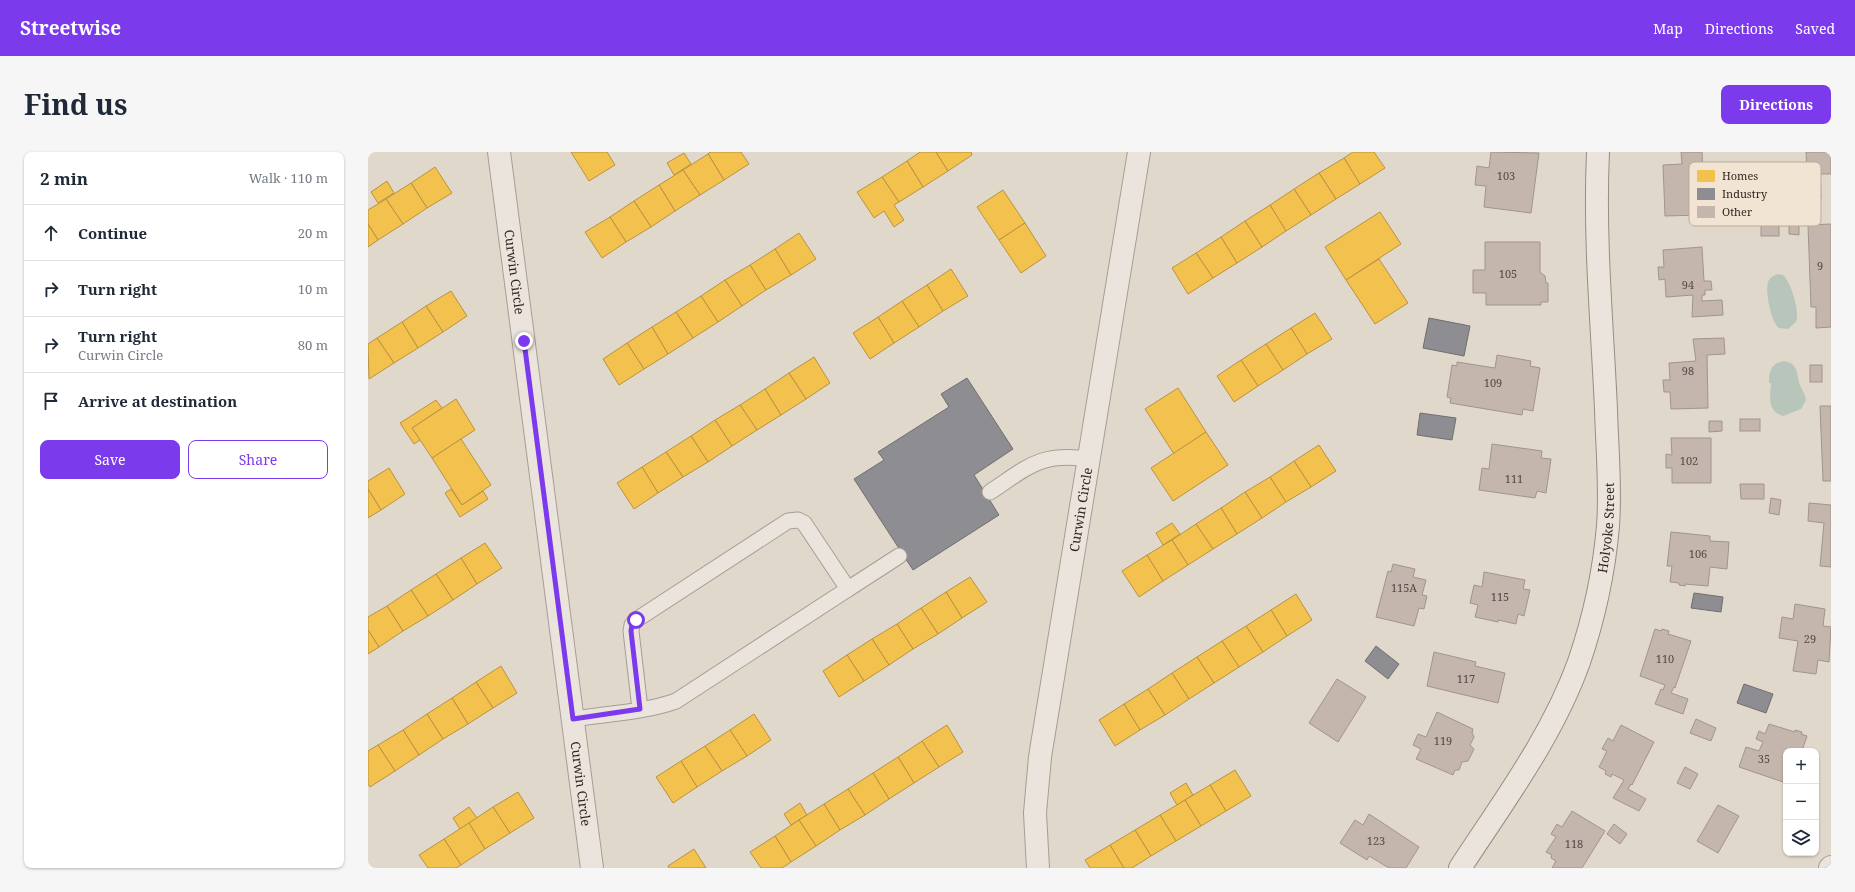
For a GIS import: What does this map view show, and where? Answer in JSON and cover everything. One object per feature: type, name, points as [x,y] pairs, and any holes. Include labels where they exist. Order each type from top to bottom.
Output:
[{"type":"street","name":"Curwin Circle","points":[[499,152],[592,868]]},
{"type":"street","name":"Curwin Circle","points":[[1038,868],[1035,812],[1038,776],[1139,152]]},
{"type":"street","name":"Holyoke Street","points":[[1460,868],[1528,764],[1559,708],[1579,663],[1595,608],[1601,581],[1609,496],[1598,237],[1598,152]]},
{"type":"lane","points":[[990,492],[1038,461],[1060,456],[1089,459]]},
{"type":"lane","points":[[640,709],[631,634],[634,623],[638,618],[788,521],[798,520],[806,525],[848,589]]},
{"type":"lane","points":[[573,719],[666,705],[676,701],[899,556]]},
{"type":"shaded area","points":[[1778,274],[1783,275],[1789,284],[1796,305],[1796,322],[1788,329],[1779,328],[1776,325],[1769,306],[1767,292],[1768,282],[1772,276]]},
{"type":"shaded area","points":[[1784,361],[1789,362],[1795,367],[1806,400],[1801,409],[1783,416],[1774,411],[1772,407],[1770,398],[1771,383],[1769,383],[1770,371],[1772,368],[1776,364]]},
{"type":"building: Homes","points":[[571,152],[607,152],[615,165],[589,181]]},
{"type":"building: Homes","points":[[710,152],[741,152],[749,164],[724,180],[708,154]]},
{"type":"building: Homes","points":[[920,152],[936,152],[948,171],[923,187],[907,161]]},
{"type":"building: Homes","points":[[936,152],[971,152],[972,155],[948,171]]},
{"type":"building: Homes","points":[[1353,152],[1374,152],[1385,168],[1360,184],[1344,158]]},
{"type":"building: Homes","points":[[684,153],[691,164],[674,175],[667,163]]},
{"type":"building: Homes","points":[[708,154],[724,180],[700,195],[683,170]]},
{"type":"building: Homes","points":[[1344,158],[1360,184],[1336,199],[1319,173]]},
{"type":"building: Homes","points":[[907,161],[923,187],[899,202],[882,177]]},
{"type":"building: Homes","points":[[435,167],[452,193],[427,208],[411,183]]},
{"type":"building: Homes","points":[[683,170],[700,195],[675,211],[659,185]]},
{"type":"building: Homes","points":[[1319,173],[1336,199],[1311,215],[1294,189]]},
{"type":"building: Homes","points":[[882,177],[899,202],[894,205],[904,220],[894,227],[884,211],[874,218],[857,192]]},
{"type":"building: Homes","points":[[387,181],[394,193],[378,203],[371,192]]},
{"type":"building: Homes","points":[[411,183],[427,208],[403,224],[386,199]]},
{"type":"building: Homes","points":[[659,185],[675,211],[651,227],[634,201]]},
{"type":"building: Homes","points":[[1294,189],[1311,215],[1286,231],[1270,205]]},
{"type":"building: Homes","points":[[1003,190],[1025,223],[999,240],[977,207]]},
{"type":"building: Homes","points":[[386,199],[403,224],[378,240],[368,224],[368,210]]},
{"type":"building: Homes","points":[[634,201],[651,227],[626,242],[610,217]]},
{"type":"building: Homes","points":[[1270,205],[1286,231],[1262,247],[1245,221]]},
{"type":"building: Homes","points":[[1380,212],[1401,244],[1346,280],[1325,247]]},
{"type":"building: Homes","points":[[610,217],[626,242],[602,258],[585,232]]},
{"type":"building: Homes","points":[[1245,221],[1262,247],[1237,263],[1221,237]]},
{"type":"building: Homes","points":[[1025,223],[1046,256],[1021,273],[999,240]]},
{"type":"building: Homes","points":[[368,224],[378,240],[368,247]]},
{"type":"building: Homes","points":[[799,233],[816,259],[791,275],[775,249]]},
{"type":"building: Homes","points":[[1221,237],[1237,263],[1213,278],[1196,253]]},
{"type":"building: Homes","points":[[775,249],[791,275],[766,290],[750,265]]},
{"type":"building: Homes","points":[[1196,253],[1213,278],[1188,294],[1172,268]]},
{"type":"building: Homes","points":[[1379,259],[1408,303],[1375,324],[1346,280]]},
{"type":"building: Homes","points":[[750,265],[766,290],[742,306],[725,280]]},
{"type":"building: Homes","points":[[951,269],[968,296],[943,311],[927,285]]},
{"type":"building: Homes","points":[[725,280],[742,306],[718,322],[701,296]]},
{"type":"building: Homes","points":[[927,285],[943,311],[919,327],[902,301]]},
{"type":"building: Homes","points":[[451,291],[467,316],[443,332],[426,306]]},
{"type":"building: Homes","points":[[701,296],[718,322],[693,338],[676,312]]},
{"type":"building: Homes","points":[[902,301],[919,327],[894,343],[878,317]]},
{"type":"building: Homes","points":[[426,306],[443,332],[418,348],[402,322]]},
{"type":"building: Homes","points":[[676,312],[693,338],[668,354],[652,327]]},
{"type":"building: Homes","points":[[1315,313],[1332,339],[1307,354],[1291,328]]},
{"type":"building: Homes","points":[[878,317],[894,343],[870,359],[853,333]]},
{"type":"building: Homes","points":[[402,322],[418,348],[394,363],[377,338]]},
{"type":"building: Homes","points":[[652,327],[668,354],[644,369],[627,343]]},
{"type":"building: Homes","points":[[1291,328],[1307,354],[1283,370],[1266,344]]},
{"type":"building: Homes","points":[[377,338],[394,363],[369,379],[368,344]]},
{"type":"building: Homes","points":[[627,343],[644,369],[619,385],[603,359]]},
{"type":"building: Homes","points":[[1266,344],[1283,370],[1258,386],[1241,360]]},
{"type":"building: Homes","points":[[814,357],[830,383],[806,399],[789,373]]},
{"type":"building: Homes","points":[[1241,360],[1258,386],[1234,402],[1217,376]]},
{"type":"building: Homes","points":[[789,373],[806,399],[781,415],[765,389]]},
{"type":"building: Homes","points":[[1178,388],[1206,432],[1174,454],[1145,409]]},
{"type":"building: Homes","points":[[765,389],[781,415],[757,430],[740,405]]},
{"type":"building: Homes","points":[[456,399],[475,430],[432,458],[412,428]]},
{"type":"building: Homes","points":[[436,400],[442,408],[412,428],[420,440],[414,444],[400,423]]},
{"type":"building: Homes","points":[[740,405],[757,430],[732,446],[715,420]]},
{"type":"building: Homes","points":[[715,420],[732,446],[708,462],[691,436]]},
{"type":"building: Homes","points":[[1206,432],[1228,465],[1173,501],[1151,468]]},
{"type":"building: Homes","points":[[691,436],[708,462],[683,477],[666,452]]},
{"type":"building: Homes","points":[[461,439],[491,485],[462,505],[432,458]]},
{"type":"building: Homes","points":[[1319,445],[1336,471],[1311,487],[1294,461]]},
{"type":"building: Homes","points":[[666,452],[683,477],[658,493],[642,467]]},
{"type":"building: Homes","points":[[1294,461],[1311,487],[1286,502],[1270,477]]},
{"type":"building: Homes","points":[[642,467],[658,493],[634,509],[617,483]]},
{"type":"building: Homes","points":[[389,468],[405,494],[381,510],[368,489],[368,481]]},
{"type":"building: Homes","points":[[1270,477],[1286,502],[1262,518],[1245,492]]},
{"type":"building: Homes","points":[[368,489],[381,510],[368,518]]},
{"type":"building: Homes","points":[[451,489],[462,505],[483,491],[488,499],[460,517],[445,493]]},
{"type":"building: Homes","points":[[1245,492],[1262,518],[1237,534],[1221,508]]},
{"type":"building: Homes","points":[[1221,508],[1237,534],[1213,549],[1196,524]]},
{"type":"building: Homes","points":[[1172,523],[1180,534],[1163,545],[1156,533]]},
{"type":"building: Homes","points":[[1196,524],[1213,549],[1188,565],[1172,540]]},
{"type":"building: Homes","points":[[1172,540],[1188,565],[1163,581],[1147,555]]},
{"type":"building: Homes","points":[[485,543],[502,568],[477,584],[461,558]]},
{"type":"building: Homes","points":[[1147,555],[1163,581],[1139,597],[1122,571]]},
{"type":"building: Homes","points":[[461,558],[477,584],[453,600],[436,574]]},
{"type":"building: Homes","points":[[436,574],[453,600],[428,616],[411,590]]},
{"type":"building: Homes","points":[[970,577],[987,602],[962,618],[946,592]]},
{"type":"building: Homes","points":[[411,590],[428,616],[403,631],[387,606]]},
{"type":"building: Homes","points":[[946,592],[962,618],[938,634],[921,608]]},
{"type":"building: Homes","points":[[1296,594],[1312,620],[1287,636],[1271,610]]},
{"type":"building: Homes","points":[[387,606],[403,631],[379,647],[368,630],[368,617]]},
{"type":"building: Homes","points":[[921,608],[938,634],[913,649],[897,624]]},
{"type":"building: Homes","points":[[1271,610],[1287,636],[1263,652],[1246,626]]},
{"type":"building: Homes","points":[[897,624],[913,649],[889,665],[872,639]]},
{"type":"building: Homes","points":[[1246,626],[1263,652],[1239,667],[1222,641]]},
{"type":"building: Homes","points":[[368,630],[379,647],[368,654]]},
{"type":"building: Homes","points":[[872,639],[889,665],[864,681],[847,655]]},
{"type":"building: Homes","points":[[1222,641],[1239,667],[1214,683],[1197,657]]},
{"type":"building: Homes","points":[[847,655],[864,681],[839,697],[823,671]]},
{"type":"building: Homes","points":[[1197,657],[1214,683],[1189,699],[1172,673]]},
{"type":"building: Homes","points":[[501,666],[517,693],[493,708],[476,682]]},
{"type":"building: Homes","points":[[1172,673],[1189,699],[1165,715],[1148,689]]},
{"type":"building: Homes","points":[[476,682],[493,708],[468,724],[452,698]]},
{"type":"building: Homes","points":[[1148,689],[1165,715],[1140,730],[1124,704]]},
{"type":"building: Homes","points":[[452,698],[468,724],[443,739],[427,714]]},
{"type":"building: Homes","points":[[1124,704],[1140,730],[1115,746],[1099,720]]},
{"type":"building: Homes","points":[[427,714],[443,739],[419,755],[403,730]]},
{"type":"building: Homes","points":[[754,714],[771,740],[747,756],[730,730]]},
{"type":"building: Homes","points":[[947,725],[963,752],[939,767],[922,741]]},
{"type":"building: Homes","points":[[403,730],[419,755],[395,771],[378,745]]},
{"type":"building: Homes","points":[[730,730],[747,756],[722,771],[705,746]]},
{"type":"building: Homes","points":[[922,741],[939,767],[914,783],[898,757]]},
{"type":"building: Homes","points":[[378,745],[395,771],[370,787],[368,784],[368,751]]},
{"type":"building: Homes","points":[[705,746],[722,771],[697,787],[681,761]]},
{"type":"building: Homes","points":[[898,757],[914,783],[889,799],[873,773]]},
{"type":"building: Homes","points":[[681,761],[697,787],[673,803],[656,777]]},
{"type":"building: Homes","points":[[1235,770],[1251,796],[1226,811],[1210,785]]},
{"type":"building: Homes","points":[[873,773],[889,799],[865,815],[848,789]]},
{"type":"building: Homes","points":[[1186,783],[1193,795],[1177,805],[1170,793]]},
{"type":"building: Homes","points":[[1210,785],[1226,811],[1201,826],[1185,800]]},
{"type":"building: Homes","points":[[848,789],[865,815],[840,830],[824,804]]},
{"type":"building: Homes","points":[[518,792],[534,818],[510,833],[493,807]]},
{"type":"building: Homes","points":[[1185,800],[1201,826],[1176,841],[1160,815]]},
{"type":"building: Homes","points":[[800,803],[807,815],[791,825],[784,814]]},
{"type":"building: Homes","points":[[824,804],[840,830],[816,846],[799,820]]},
{"type":"building: Homes","points":[[469,807],[477,818],[460,829],[453,818]]},
{"type":"building: Homes","points":[[493,807],[510,833],[485,849],[469,823]]},
{"type":"building: Homes","points":[[1160,815],[1176,841],[1151,856],[1135,830]]},
{"type":"building: Homes","points":[[799,820],[816,846],[791,862],[775,836]]},
{"type":"building: Homes","points":[[469,823],[485,849],[461,865],[444,839]]},
{"type":"building: Homes","points":[[1135,830],[1151,856],[1132,868],[1124,868],[1110,845]]},
{"type":"building: Homes","points":[[775,836],[791,862],[782,868],[761,868],[750,852]]},
{"type":"building: Homes","points":[[444,839],[461,865],[456,868],[428,868],[419,855]]},
{"type":"building: Homes","points":[[1110,845],[1124,868],[1090,868],[1085,860]]},
{"type":"building: Homes","points":[[694,849],[706,868],[669,868],[668,866]]},
{"type":"building: Industry","points":[[1429,318],[1470,326],[1464,356],[1423,348]]},
{"type":"building: Industry","points":[[967,378],[1013,449],[974,475],[999,515],[913,570],[854,479],[884,460],[878,452],[949,407],[941,394]]},
{"type":"building: Industry","points":[[1420,413],[1456,418],[1452,440],[1417,435]]},
{"type":"building: Industry","points":[[1694,593],[1723,597],[1721,612],[1691,608]]},
{"type":"building: Industry","points":[[1376,646],[1399,664],[1388,679],[1365,661]]},
{"type":"building: Industry","points":[[1744,684],[1773,694],[1766,713],[1737,703]]},
{"type":"building: Other","points":[[1491,152],[1539,153],[1531,213],[1484,207],[1486,186],[1475,185],[1477,166],[1489,168]]},
{"type":"building: Other","points":[[1681,152],[1702,152],[1703,162],[1689,162],[1689,215],[1665,216],[1663,165],[1682,164]]},
{"type":"building: Other","points":[[1806,152],[1831,152],[1831,174],[1821,174],[1821,162],[1807,162]]},
{"type":"building: Other","points":[[1821,224],[1831,224],[1831,327],[1816,328],[1816,307],[1811,307],[1808,226],[1821,226]]},
{"type":"building: Other","points":[[1761,226],[1779,226],[1779,236],[1761,236]]},
{"type":"building: Other","points":[[1789,226],[1799,226],[1799,235],[1789,234]]},
{"type":"building: Other","points":[[1485,242],[1540,242],[1540,272],[1545,276],[1546,283],[1548,283],[1548,302],[1541,302],[1541,305],[1486,305],[1486,293],[1473,293],[1473,270],[1485,270]]},
{"type":"building: Other","points":[[1702,247],[1704,281],[1711,281],[1712,290],[1705,290],[1705,295],[1702,295],[1702,301],[1722,300],[1723,315],[1692,317],[1693,295],[1666,297],[1665,279],[1659,280],[1658,267],[1664,267],[1663,250]]},
{"type":"building: Other","points":[[1724,338],[1725,354],[1707,355],[1708,408],[1671,409],[1670,392],[1664,392],[1663,380],[1670,380],[1669,363],[1696,361],[1693,339]]},
{"type":"building: Other","points":[[1497,355],[1531,361],[1530,366],[1540,368],[1533,411],[1523,409],[1522,415],[1450,403],[1451,398],[1447,397],[1452,365],[1457,366],[1457,362],[1495,368]]},
{"type":"building: Other","points":[[1810,365],[1822,365],[1822,382],[1810,382]]},
{"type":"building: Other","points":[[1820,406],[1831,406],[1831,481],[1823,481]]},
{"type":"building: Other","points":[[1740,419],[1760,419],[1760,431],[1740,431]]},
{"type":"building: Other","points":[[1709,421],[1722,421],[1722,431],[1709,432]]},
{"type":"building: Other","points":[[1671,438],[1711,438],[1711,483],[1672,483],[1672,468],[1666,468],[1666,454],[1672,455]]},
{"type":"building: Other","points":[[1492,444],[1542,451],[1541,458],[1551,459],[1546,493],[1537,491],[1535,498],[1479,490],[1482,468],[1489,469]]},
{"type":"building: Other","points":[[1740,484],[1764,484],[1764,499],[1741,499]]},
{"type":"building: Other","points":[[1771,498],[1781,500],[1779,515],[1769,513]]},
{"type":"building: Other","points":[[1809,503],[1831,505],[1831,567],[1820,566],[1824,523],[1808,521]]},
{"type":"building: Other","points":[[1671,532],[1710,536],[1710,541],[1729,542],[1727,569],[1710,567],[1708,586],[1685,584],[1685,586],[1679,585],[1679,583],[1670,582],[1672,566],[1667,566]]},
{"type":"building: Other","points":[[1393,564],[1415,569],[1413,577],[1426,580],[1422,595],[1427,596],[1424,609],[1419,608],[1414,626],[1376,617],[1388,571],[1391,572]]},
{"type":"building: Other","points":[[1484,572],[1525,580],[1523,589],[1530,590],[1524,616],[1518,614],[1516,624],[1475,617],[1478,605],[1470,603],[1474,585],[1482,587]]},
{"type":"building: Other","points":[[1795,604],[1825,609],[1823,626],[1831,627],[1829,662],[1818,660],[1816,674],[1793,671],[1798,641],[1779,638],[1782,617],[1793,619]]},
{"type":"building: Other","points":[[1655,629],[1669,631],[1668,634],[1691,641],[1675,688],[1674,687],[1671,693],[1688,699],[1683,714],[1655,704],[1661,689],[1663,690],[1665,685],[1640,676]]},
{"type":"building: Other","points":[[1434,652],[1476,662],[1475,666],[1505,673],[1498,703],[1427,686]]},
{"type":"building: Other","points":[[1337,679],[1366,697],[1338,742],[1309,723]]},
{"type":"building: Other","points":[[1437,712],[1473,729],[1472,733],[1474,737],[1470,745],[1474,749],[1468,761],[1462,762],[1459,770],[1455,770],[1453,775],[1416,759],[1421,749],[1413,745],[1418,734],[1426,737]]},
{"type":"building: Other","points":[[1696,719],[1716,728],[1711,741],[1690,733]]},
{"type":"building: Other","points":[[1769,724],[1795,732],[1795,730],[1802,732],[1801,734],[1807,736],[1803,748],[1783,748],[1783,782],[1739,767],[1746,747],[1759,751],[1763,742],[1756,739],[1759,731],[1765,734]]},
{"type":"building: Other","points":[[1621,725],[1654,742],[1632,785],[1631,784],[1628,789],[1646,799],[1639,811],[1613,798],[1624,780],[1612,774],[1611,777],[1605,774],[1606,771],[1599,767],[1607,751],[1602,749],[1608,738],[1613,741]]},
{"type":"building: Other","points":[[1685,767],[1698,774],[1690,789],[1677,783]]},
{"type":"building: Other","points":[[1718,805],[1739,816],[1718,853],[1697,841]]},
{"type":"building: Other","points":[[1572,811],[1605,831],[1582,868],[1552,868],[1556,861],[1551,858],[1552,855],[1546,852],[1556,837],[1551,834],[1557,824],[1562,827]]},
{"type":"building: Other","points":[[1369,814],[1419,847],[1406,868],[1389,868],[1369,856],[1367,860],[1340,843],[1355,820],[1363,825]]},
{"type":"building: Other","points":[[1614,824],[1627,834],[1620,844],[1607,834]]},
{"type":"route","points":[[524,341],[573,719],[640,709],[631,631],[632,625],[636,620]]}]
